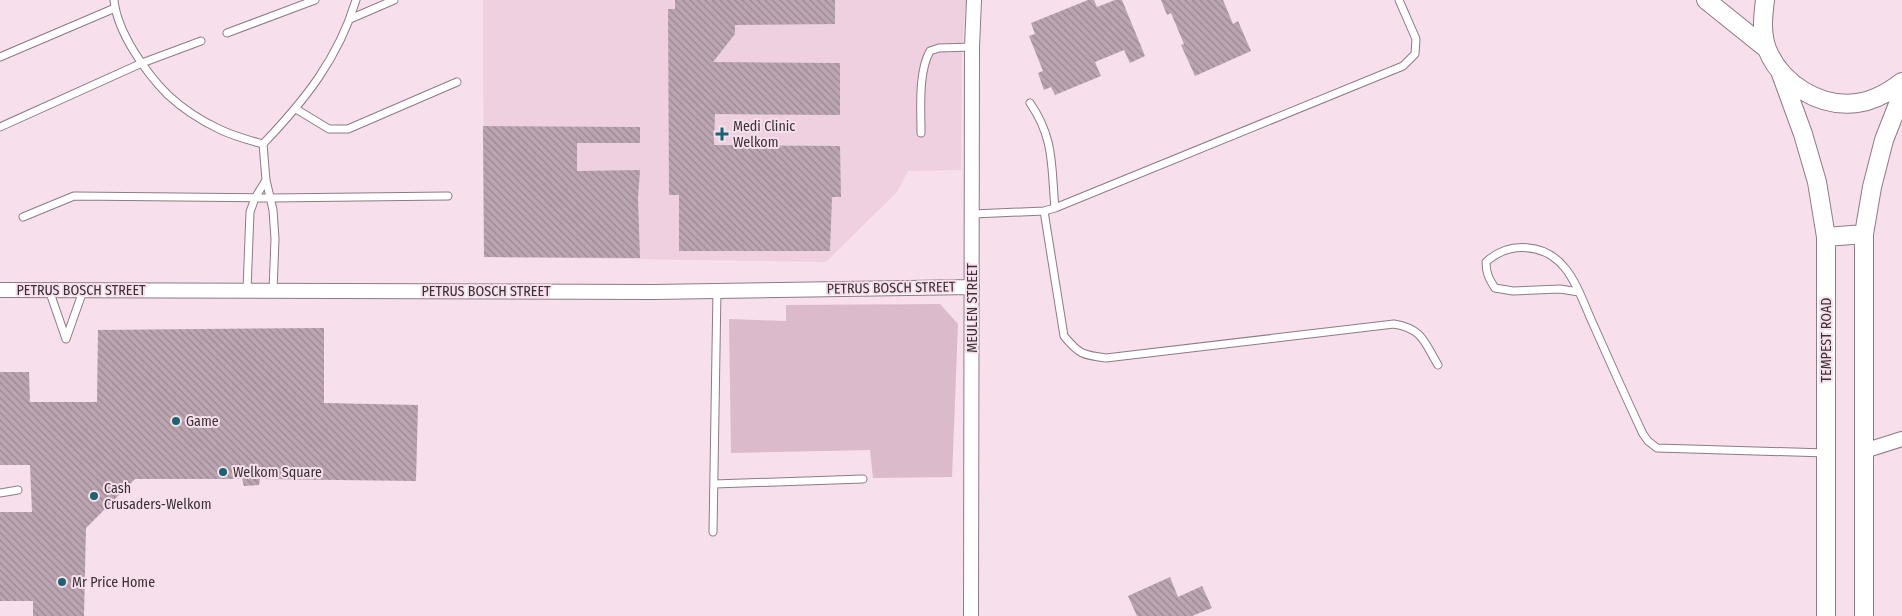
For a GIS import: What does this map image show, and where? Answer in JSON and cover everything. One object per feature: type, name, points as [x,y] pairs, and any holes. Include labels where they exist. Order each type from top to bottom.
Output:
[{"type":"street","name":"MEULEN STREET","points":[[971,616],[972,47],[974,0]]},
{"type":"street","points":[[1706,0],[1767,49],[1780,71],[1801,90],[1828,102],[1857,103],[1885,95],[1902,82]]},
{"type":"street","points":[[1766,0],[1762,20],[1767,49]]},
{"type":"street","name":"TEMPEST ROAD","points":[[1780,71],[1803,134],[1817,182],[1826,237],[1826,616]]},
{"type":"street","points":[[1864,616],[1864,234],[1872,187],[1884,140],[1902,94]]},
{"type":"street","points":[[1826,237],[1864,234]]},
{"type":"street","name":"PETRUS BOSCH STREET","points":[[0,290],[717,290],[972,286]]},
{"type":"street","points":[[1864,451],[1902,439]]},
{"type":"lane","points":[[227,33],[315,0]]},
{"type":"lane","points":[[272,290],[275,239],[271,198],[266,180],[263,144],[296,109],[328,65],[350,19],[356,0]]},
{"type":"lane","points":[[350,19],[394,0]]},
{"type":"lane","points":[[973,214],[1044,211],[1055,208],[1403,66],[1415,54],[1416,39],[1399,0]]},
{"type":"lane","points":[[0,57],[114,4],[127,41],[168,95],[218,129],[240,138],[263,144]]},
{"type":"lane","points":[[0,127],[142,63],[201,40]]},
{"type":"lane","points":[[920,133],[925,59],[930,51],[939,48],[972,47]]},
{"type":"lane","points":[[296,109],[329,129],[348,129],[457,82]]},
{"type":"lane","points":[[1030,103],[1041,118],[1046,132],[1050,151],[1055,208]]},
{"type":"lane","points":[[248,290],[250,212],[255,198],[266,180]]},
{"type":"lane","points":[[23,217],[74,196],[255,198],[448,196]]},
{"type":"lane","points":[[1044,211],[1064,336],[1076,351],[1090,356],[1106,358],[1394,324],[1408,326],[1418,332],[1438,365]]},
{"type":"lane","points":[[1578,292],[1560,289],[1513,291],[1495,288],[1489,280],[1486,262],[1494,254],[1506,249],[1521,247],[1541,252],[1564,266],[1578,292],[1642,434],[1657,448],[1826,453]]},
{"type":"lane","points":[[49,290],[66,339],[83,291]]},
{"type":"lane","points":[[713,532],[717,290]]},
{"type":"lane","points":[[714,484],[863,480]]},
{"type":"lane","points":[[0,493],[18,490]]},
{"type":"shaded area","name":"Medi Clinic Welkom","points":[[483,0],[966,0],[962,48],[961,170],[908,171],[897,192],[826,262],[484,257]]},
{"type":"shaded area","points":[[940,304],[958,324],[952,477],[873,478],[870,450],[731,453],[729,319],[786,321],[786,305]]},
{"type":"building","points":[[675,0],[835,0],[835,24],[735,25],[735,34],[713,62],[840,63],[840,115],[715,114],[714,145],[840,146],[841,197],[832,197],[830,251],[679,251],[679,195],[669,195],[668,9],[675,9]]},
{"type":"building","points":[[1088,0],[1094,0],[1097,7],[1115,0],[1122,0],[1145,56],[1130,63],[1124,50],[1095,62],[1101,76],[1055,95],[1051,87],[1044,90],[1038,73],[1043,71],[1029,36],[1035,34],[1031,23]]},
{"type":"building","points":[[1161,0],[1223,0],[1233,24],[1238,21],[1251,51],[1195,76],[1181,45],[1184,44],[1171,13],[1167,15]]},
{"type":"building","points":[[483,126],[640,127],[640,143],[577,143],[577,171],[640,170],[638,198],[640,258],[484,257]]},
{"type":"building","name":"Welkom Square","points":[[324,328],[324,403],[418,405],[416,481],[260,479],[259,485],[244,486],[242,479],[135,479],[86,528],[84,616],[33,616],[33,601],[0,601],[0,512],[32,512],[30,465],[0,465],[0,372],[29,372],[30,402],[97,402],[98,330]]},
{"type":"building","points":[[1170,577],[1178,597],[1202,586],[1212,608],[1192,616],[1137,616],[1128,596]]},
{"type":"place","name":"Medi Clinic Welkom","points":[[722,134]]},
{"type":"place","name":"Game","points":[[176,421]]},
{"type":"place","name":"Welkom Square","points":[[223,472]]},
{"type":"place","name":"Cash Crusaders-Welkom","points":[[94,496]]},
{"type":"place","name":"Mr Price Home","points":[[62,582]]}]
